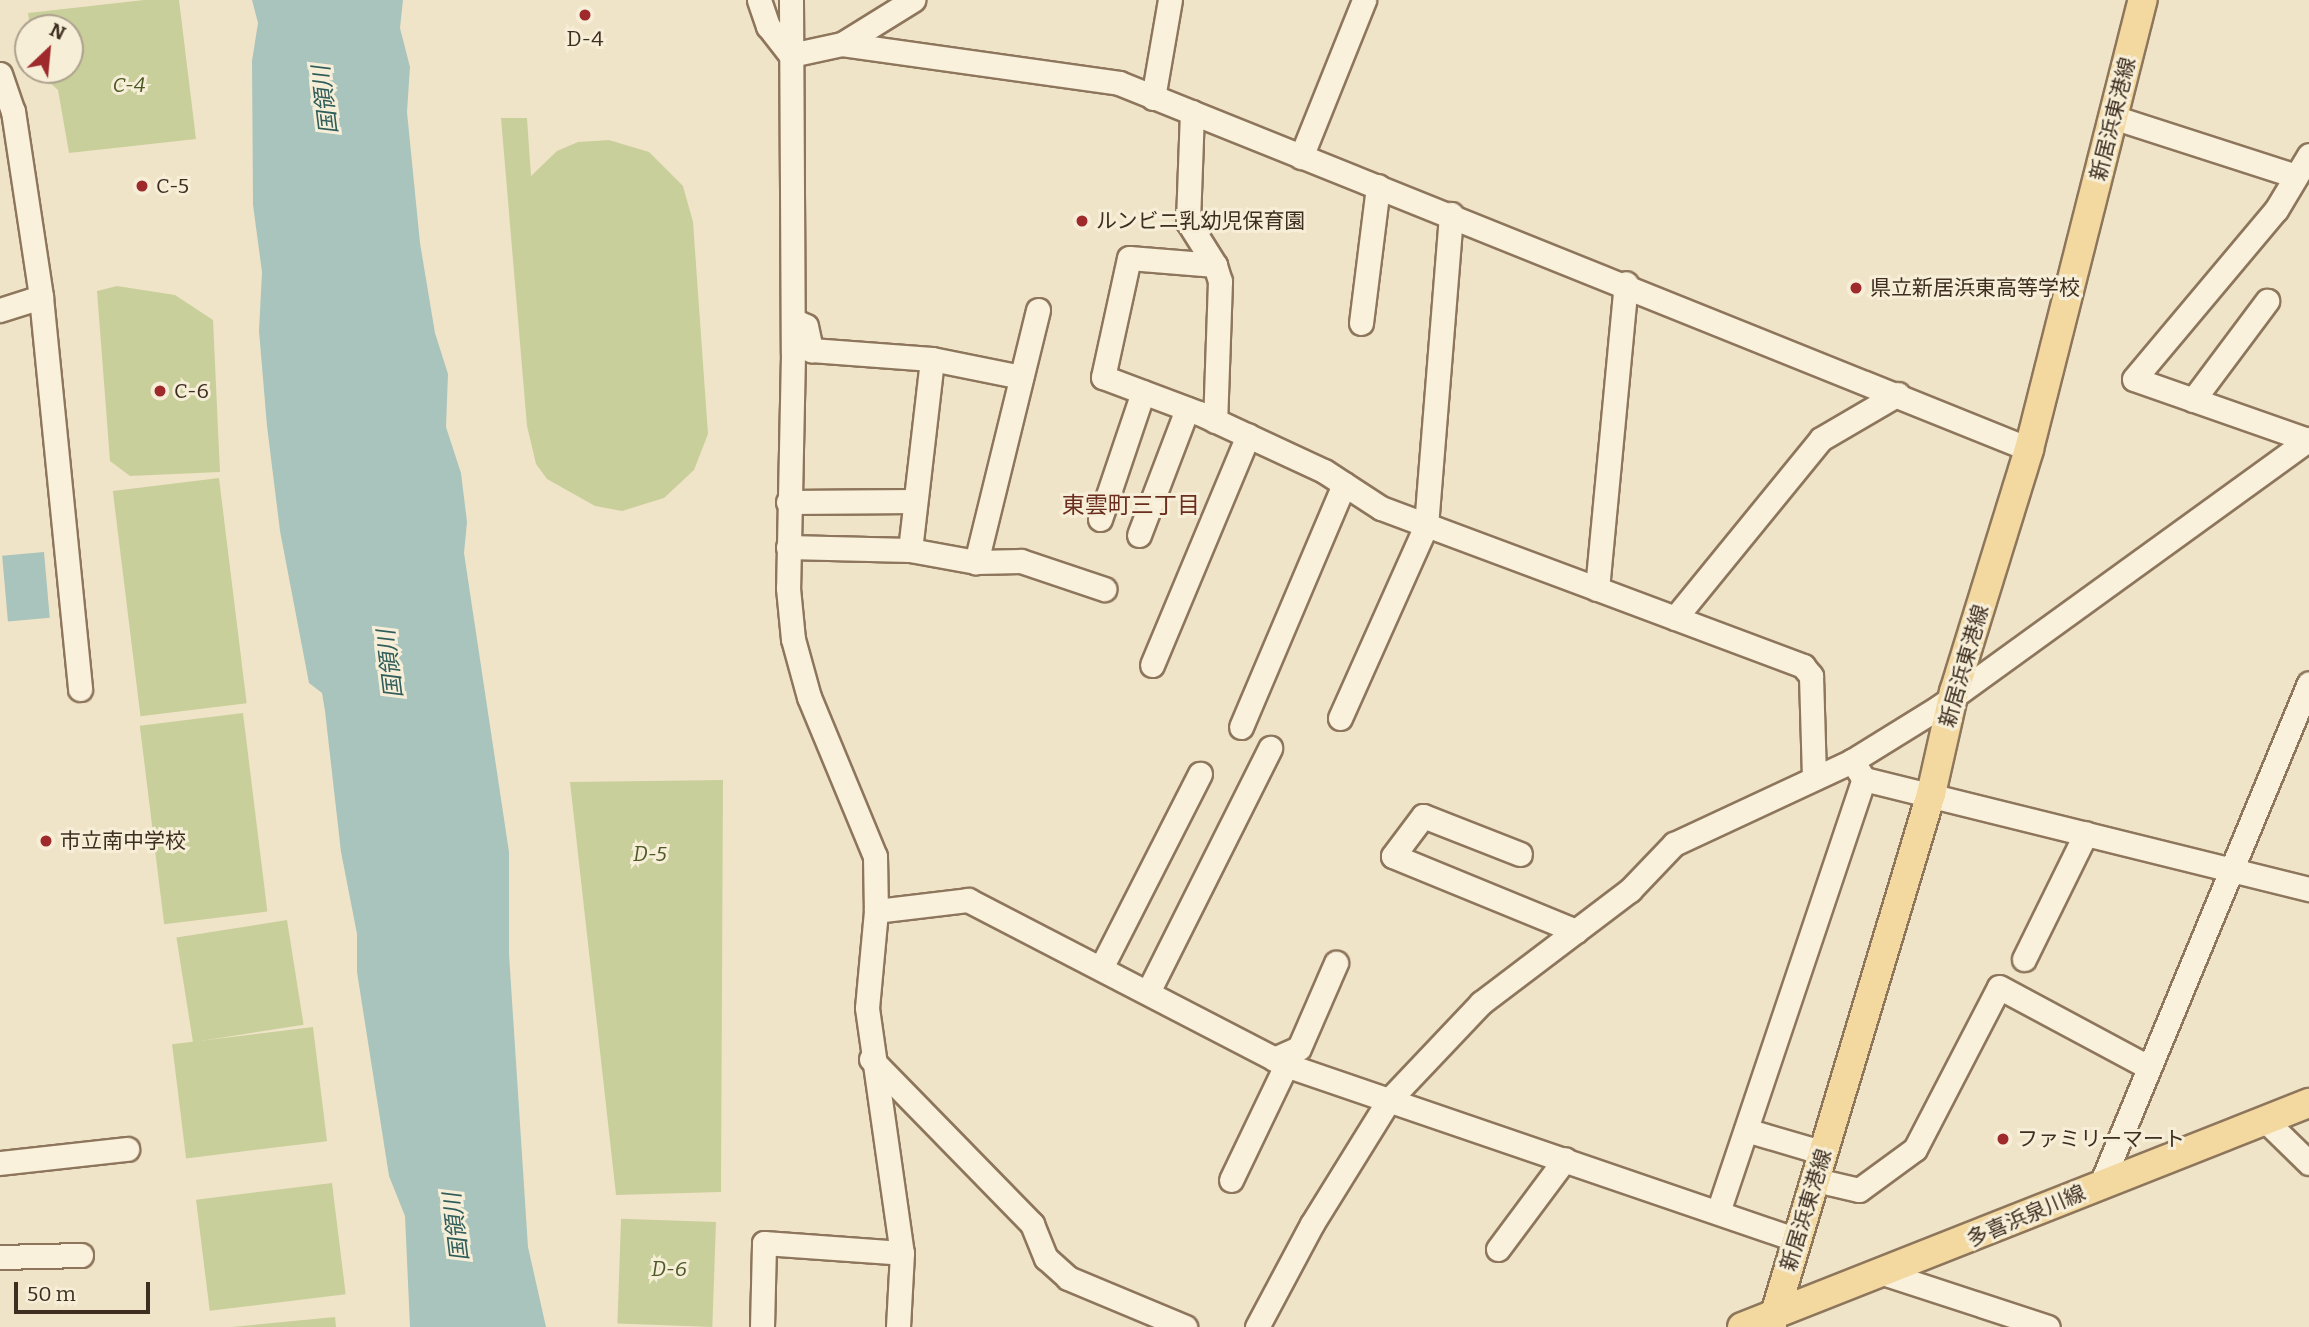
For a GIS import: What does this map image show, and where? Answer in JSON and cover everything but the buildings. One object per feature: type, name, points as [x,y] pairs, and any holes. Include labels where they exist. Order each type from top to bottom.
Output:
[{"type":"main road","name":"新居浜東港線","points":[[1772,1321],[1931,794],[1954,692],[2029,449],[2143,0]]},
{"type":"main road","name":"多喜浜泉川線","points":[[1742,1327],[1772,1321],[2101,1184],[2309,1103]]},
{"type":"street","points":[[759,0],[768,26],[790,55]]},
{"type":"street","points":[[791,0],[793,320],[788,547],[793,639],[809,697],[875,856],[876,911],[867,1008],[871,1059],[902,1253],[898,1327]]},
{"type":"street","points":[[790,55],[842,44],[913,0]]},
{"type":"street","points":[[1153,98],[1170,0]]},
{"type":"street","points":[[1301,157],[1364,0]]},
{"type":"street","points":[[842,44],[1119,83],[1626,283],[2029,449]]},
{"type":"street","points":[[0,74],[13,111],[41,297],[80,689]]},
{"type":"street","points":[[1192,112],[1188,222],[1215,265],[1220,281],[1215,421]]},
{"type":"street","points":[[2113,117],[2296,176]]},
{"type":"street","points":[[2308,440],[2134,379],[2276,210],[2309,155]]},
{"type":"street","points":[[1361,323],[1378,186]]},
{"type":"street","points":[[1340,718],[1426,526],[1451,214]]},
{"type":"street","points":[[1215,265],[1129,258],[1103,377],[1248,435],[1344,484],[1381,508],[1803,666],[1811,676],[1814,778]]},
{"type":"street","points":[[1597,589],[1626,283]]},
{"type":"street","points":[[0,310],[41,297]]},
{"type":"street","points":[[2193,400],[2267,301]]},
{"type":"street","points":[[976,562],[1038,310]]},
{"type":"street","points":[[793,320],[806,326],[811,350],[932,359],[1021,377]]},
{"type":"street","points":[[910,550],[932,359]]},
{"type":"street","points":[[1100,519],[1143,392]]},
{"type":"street","points":[[1675,618],[1821,439],[1898,394]]},
{"type":"street","points":[[1139,536],[1187,409]]},
{"type":"street","points":[[1152,665],[1248,435]]},
{"type":"street","points":[[1718,1212],[1858,770],[1954,692],[2308,440]]},
{"type":"street","points":[[1241,727],[1344,484]]},
{"type":"street","points":[[788,502],[915,501]]},
{"type":"street","points":[[788,547],[910,550],[976,562],[1021,561],[1104,589]]},
{"type":"street","points":[[2101,1184],[2309,683]]},
{"type":"street","points":[[1148,992],[1269,748]]},
{"type":"street","points":[[1257,1327],[1312,1224],[1389,1100],[1481,1003],[1630,890],[1674,844],[1814,778],[1858,770],[1931,794],[2309,889]]},
{"type":"street","points":[[1101,968],[1200,774]]},
{"type":"street","points":[[1520,854],[1423,816],[1393,856],[1576,931]]},
{"type":"street","points":[[2024,959],[2086,834]]},
{"type":"street","points":[[876,911],[968,900],[1280,1062],[1797,1240]]},
{"type":"street","points":[[1231,1180],[1280,1062],[1298,1048],[1336,963]]},
{"type":"street","points":[[1746,1130],[1820,1166],[1859,1190],[1915,1149],[1999,987],[2148,1067]]},
{"type":"street","points":[[871,1059],[1032,1224],[1046,1258],[1068,1278],[1185,1327]]},
{"type":"street","points":[[2266,1121],[2309,1163]]},
{"type":"street","points":[[0,1163],[127,1149]]},
{"type":"street","points":[[1497,1249],[1565,1159]]},
{"type":"street","points":[[762,1327],[764,1243],[902,1253]]},
{"type":"street","points":[[0,1257],[81,1255]]},
{"type":"street","points":[[1886,1274],[2048,1327]]},
{"type":"green space","name":"C-4","points":[[144,0],[179,0],[196,139],[69,153],[58,90],[51,84],[84,84],[84,14],[28,13]]},
{"type":"green space","points":[[501,118],[527,118],[531,176],[557,151],[578,142],[609,140],[649,152],[683,186],[693,222],[708,434],[694,470],[664,498],[622,511],[595,506],[547,479],[536,464],[527,426]]},
{"type":"green space","name":"C-6","points":[[117,286],[175,295],[213,320],[220,472],[130,476],[110,461],[97,291]]},
{"type":"green space","points":[[219,478],[247,703],[140,716],[113,491]]},
{"type":"green space","points":[[243,713],[267,912],[164,924],[140,726]]},
{"type":"green space","name":"D-5","points":[[723,780],[721,1192],[616,1195],[570,782]]},
{"type":"green space","points":[[287,920],[304,1025],[193,1042],[176,938]]},
{"type":"green space","points":[[313,1027],[327,1141],[186,1158],[172,1044]]},
{"type":"green space","points":[[332,1183],[346,1294],[210,1311],[196,1200]]},
{"type":"green space","name":"D-6","points":[[621,1219],[716,1222],[712,1327],[617,1324]]},
{"type":"green space","points":[[335,1317],[336,1327],[232,1327]]},
{"type":"water","name":"国領川","points":[[252,0],[403,0],[400,28],[410,67],[407,112],[420,243],[435,333],[448,374],[446,427],[461,473],[467,522],[464,553],[509,852],[509,954],[528,1247],[546,1327],[410,1327],[405,1216],[389,1176],[357,972],[357,934],[341,852],[325,711],[322,693],[309,683],[280,531],[267,426],[259,331],[262,272],[253,205],[252,61],[258,23]]},
{"type":"water","points":[[44,552],[50,618],[8,621],[2,556]]},
{"type":"place","name":"D-4","points":[[585,15]]},
{"type":"place","name":"C-5","points":[[142,186]]},
{"type":"place","name":"ルンビニ乳幼児保育園","points":[[1082,221]]},
{"type":"place","name":"県立新居浜東高等学校","points":[[1856,288]]},
{"type":"place","name":"C-6","points":[[160,391]]},
{"type":"place","name":"市立南中学校","points":[[46,841]]},
{"type":"place","name":"ファミリーマート","points":[[2003,1139]]},
{"type":"district","name":"東雲町三丁目","points":[[1131,505]]}]
